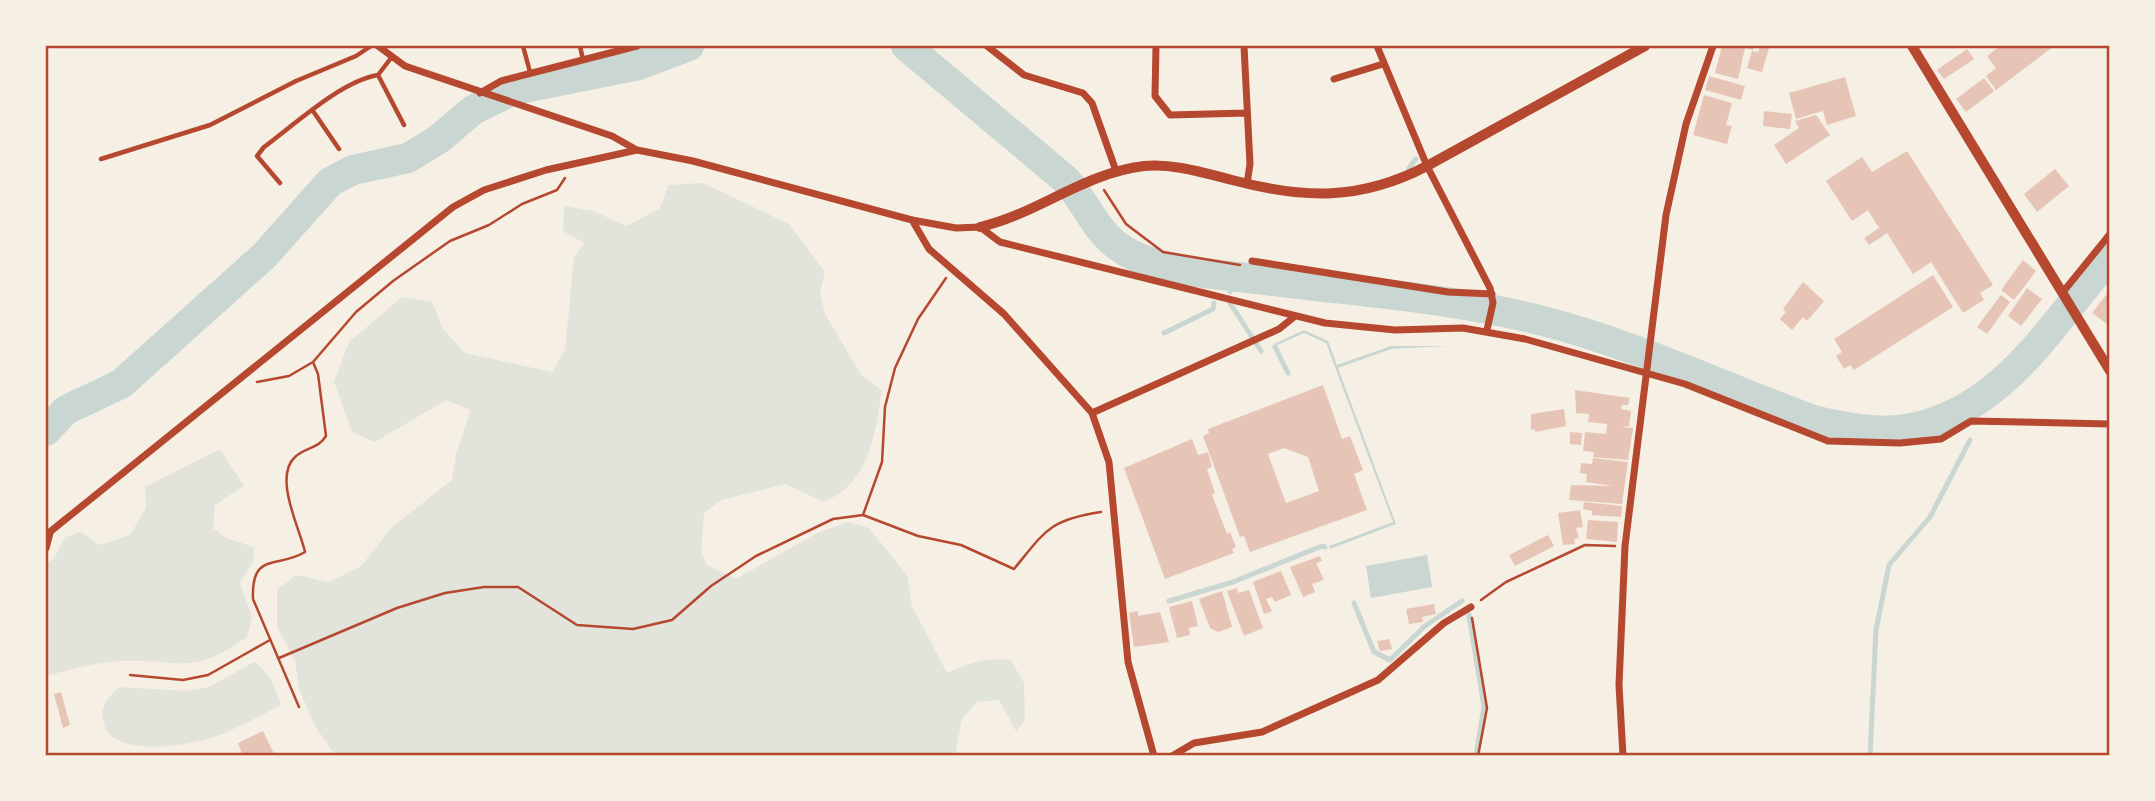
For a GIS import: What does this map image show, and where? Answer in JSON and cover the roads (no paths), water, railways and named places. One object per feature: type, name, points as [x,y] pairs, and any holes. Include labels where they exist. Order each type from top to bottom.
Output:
[{"type":"street","points":[[378,46],[405,66],[612,136],[637,150],[693,161],[912,220],[956,228],[980,227],[1013,217],[1096,178],[1116,171],[1146,166],[1173,166],[1247,184],[1316,195],[1346,194],[1397,182],[1645,46]]},
{"type":"street","points":[[483,94],[501,81],[637,46]]},
{"type":"street","points":[[986,46],[1024,75],[1083,93],[1091,103],[1116,171]]},
{"type":"street","points":[[1156,46],[1155,96],[1170,115],[1248,113]]},
{"type":"street","points":[[1244,46],[1250,164],[1247,184]]},
{"type":"street","points":[[1377,46],[1427,166],[1493,299],[1488,330]]},
{"type":"street","points":[[1623,755],[1619,685],[1625,546],[1666,215],[1686,124],[1713,46]]},
{"type":"street","points":[[1912,46],[2109,371]]},
{"type":"street","points":[[1334,79],[1383,64]]},
{"type":"street","points":[[46,548],[48,534],[453,207],[484,190],[570,164],[637,150]]},
{"type":"street","points":[[912,220],[921,240],[1004,314],[1092,413],[1107,449],[1128,663],[1154,755]]},
{"type":"street","points":[[980,227],[1000,242],[1294,317],[1362,328],[1488,330],[1647,370],[1828,442],[1900,443],[1941,439],[1971,421],[2109,424]]},
{"type":"street","points":[[2064,294],[2109,234]]},
{"type":"street","points":[[1252,261],[1493,299]]},
{"type":"street","points":[[1092,413],[1279,329],[1294,317]]},
{"type":"street","points":[[1172,755],[1194,743],[1262,732],[1378,680],[1444,623],[1471,607]]},
{"type":"lane","points":[[101,159],[210,125],[296,81],[356,56],[371,46]]},
{"type":"lane","points":[[523,46],[530,72]]},
{"type":"lane","points":[[580,46],[584,61]]},
{"type":"lane","points":[[280,183],[257,156],[313,111],[365,77],[378,75],[391,58]]},
{"type":"lane","points":[[378,75],[404,125]]},
{"type":"lane","points":[[313,111],[339,149]]},
{"type":"waterway","points":[[46,431],[66,410],[121,384],[264,256],[330,182],[353,170],[408,158],[439,139],[473,110],[514,90],[639,65],[689,46]]},
{"type":"waterway","points":[[906,46],[1066,180],[1105,235],[1136,257],[1191,271],[1440,301],[1543,321],[1647,354],[1816,421],[1849,427],[1884,431],[1906,429],[1940,420],[1970,405],[1998,385],[2022,362],[2110,257]]},
{"type":"waterway","points":[[1409,168],[1416,159]]},
{"type":"waterway","points":[[1230,292],[1234,270]]},
{"type":"waterway","points":[[1164,333],[1213,309],[1214,303]]},
{"type":"waterway","points":[[1230,303],[1261,351]]},
{"type":"waterway","points":[[1275,347],[1288,373]]},
{"type":"waterway","points":[[1981,411],[1994,388]]},
{"type":"waterway","points":[[1870,756],[1876,630],[1889,565],[1930,517],[1970,440]]},
{"type":"waterway","points":[[1169,601],[1233,582],[1325,547]]},
{"type":"waterway","points":[[1354,603],[1374,652],[1390,660],[1425,626],[1462,601]]},
{"type":"waterway","points":[[1469,615],[1484,707],[1476,756]]}]
